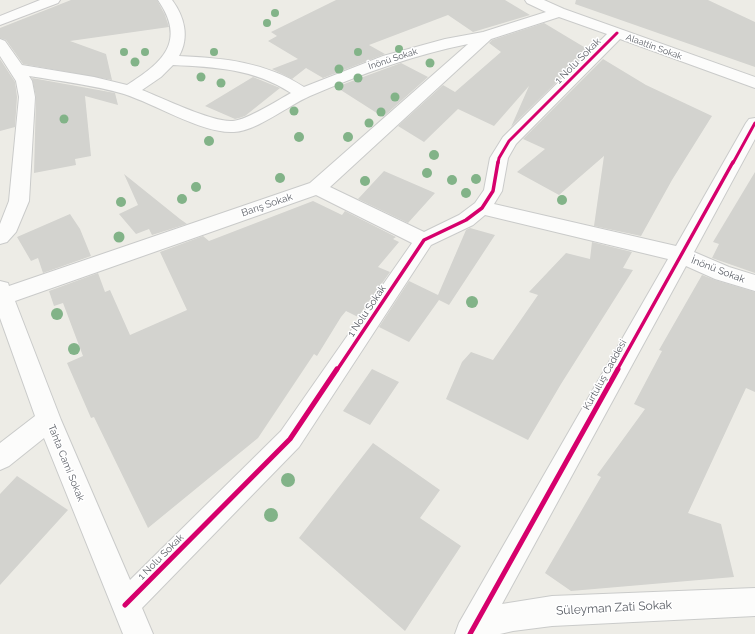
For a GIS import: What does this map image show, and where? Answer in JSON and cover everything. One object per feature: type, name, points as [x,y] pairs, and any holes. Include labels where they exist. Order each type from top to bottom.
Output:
[{"type":"street","points":[[0,21],[53,0]]},
{"type":"street","points":[[130,91],[160,70],[169,60],[176,44],[178,26],[175,14],[165,0]]},
{"type":"street","name":"Alaattin Sokak","points":[[532,0],[559,12],[755,83]]},
{"type":"street","name":"İnönü Sokak","points":[[17,69],[94,82],[130,91],[216,125],[228,127],[247,124],[303,92],[405,54],[486,36],[559,12]]},
{"type":"street","name":"1 Nolu Sokak","points":[[125,605],[290,439],[424,240],[466,220],[482,208],[493,191],[499,158],[509,141],[617,33]]},
{"type":"street","name":"Barış Sokak","points":[[1,295],[316,188],[486,36]]},
{"type":"street","points":[[0,44],[24,80],[27,97],[19,201],[9,227],[0,237]]},
{"type":"street","points":[[169,60],[220,64],[250,69],[275,76],[303,92]]},
{"type":"street","name":"Kurtuluş Caddesi","points":[[472,630],[755,123]]},
{"type":"street","points":[[316,188],[424,240]]},
{"type":"street","name":"İnönü Sokak","points":[[482,208],[681,255],[722,273],[755,283]]},
{"type":"street","name":"Tahta Cami Sokak","points":[[1,295],[49,420],[138,634]]},
{"type":"street","points":[[0,458],[49,420]]},
{"type":"street","name":"Süleyman Zati Sokak","points":[[472,630],[513,616],[552,611],[755,602]]},
{"type":"building","points":[[71,0],[157,0],[165,15],[169,27],[70,41],[106,54],[112,80],[23,64],[6,40],[0,38],[0,28]]},
{"type":"building","points":[[336,0],[505,0],[530,15],[473,32],[448,15],[369,45],[385,54],[323,78],[306,68],[292,79],[272,69],[298,59],[268,41],[277,36],[271,32]]},
{"type":"building","points":[[576,0],[708,0],[755,22],[755,67],[575,4]]},
{"type":"building","points":[[544,23],[589,50],[511,127],[529,86],[494,126],[458,109],[424,142],[398,126],[443,85],[455,92],[501,52],[489,43],[492,40]]},
{"type":"building","points":[[0,59],[15,82],[17,97],[15,127],[0,131]]},
{"type":"building","points":[[603,59],[646,85],[712,116],[672,180],[641,236],[594,226],[604,156],[559,195],[517,172],[545,149],[523,139]]},
{"type":"building","points":[[401,63],[428,77],[383,117],[336,87]]},
{"type":"building","points":[[253,77],[280,88],[245,116],[235,119],[205,106]]},
{"type":"building","points":[[32,78],[115,93],[118,105],[85,96],[91,156],[75,159],[76,165],[34,173],[36,97]]},
{"type":"building","points":[[384,171],[435,193],[408,223],[358,199]]},
{"type":"building","points":[[755,172],[755,273],[712,258],[719,244],[713,242]]},
{"type":"building","points":[[124,174],[187,224],[152,235],[149,229],[136,234],[119,214],[138,205]]},
{"type":"building","points":[[313,201],[342,215],[345,211],[396,237],[393,239],[399,242],[378,267],[390,272],[358,317],[346,311],[341,317],[317,356],[314,354],[258,438],[148,528],[94,417],[91,418],[67,363],[83,356],[63,303],[54,306],[49,291],[98,273],[105,292],[110,290],[130,335],[187,310],[160,252],[203,236],[209,241]]},
{"type":"building","points":[[70,214],[80,229],[91,256],[43,273],[38,258],[31,261],[17,237]]},
{"type":"building","points":[[470,228],[495,235],[449,305],[439,300],[409,342],[379,327],[409,281],[438,295],[466,230]]},
{"type":"building","points":[[592,242],[632,252],[623,268],[633,270],[561,384],[528,440],[446,399],[462,362],[471,352],[493,360],[538,295],[529,292],[566,253],[590,259]]},
{"type":"building","points":[[702,275],[755,292],[755,392],[746,388],[688,513],[721,524],[734,577],[571,591],[545,573],[601,477],[597,475],[645,409],[634,404],[662,351],[659,350]]},
{"type":"building","points":[[372,369],[399,382],[370,425],[343,411]]},
{"type":"building","points":[[373,443],[440,490],[420,518],[461,546],[405,631],[299,538]]},
{"type":"building","points":[[17,476],[68,510],[0,585],[0,494]]},
{"type":"cycle path","points":[[125,605],[290,439],[424,240],[466,220],[482,208],[493,191],[499,158],[509,141],[617,33]]},
{"type":"cycle path","points":[[470,634],[755,123]]}]
